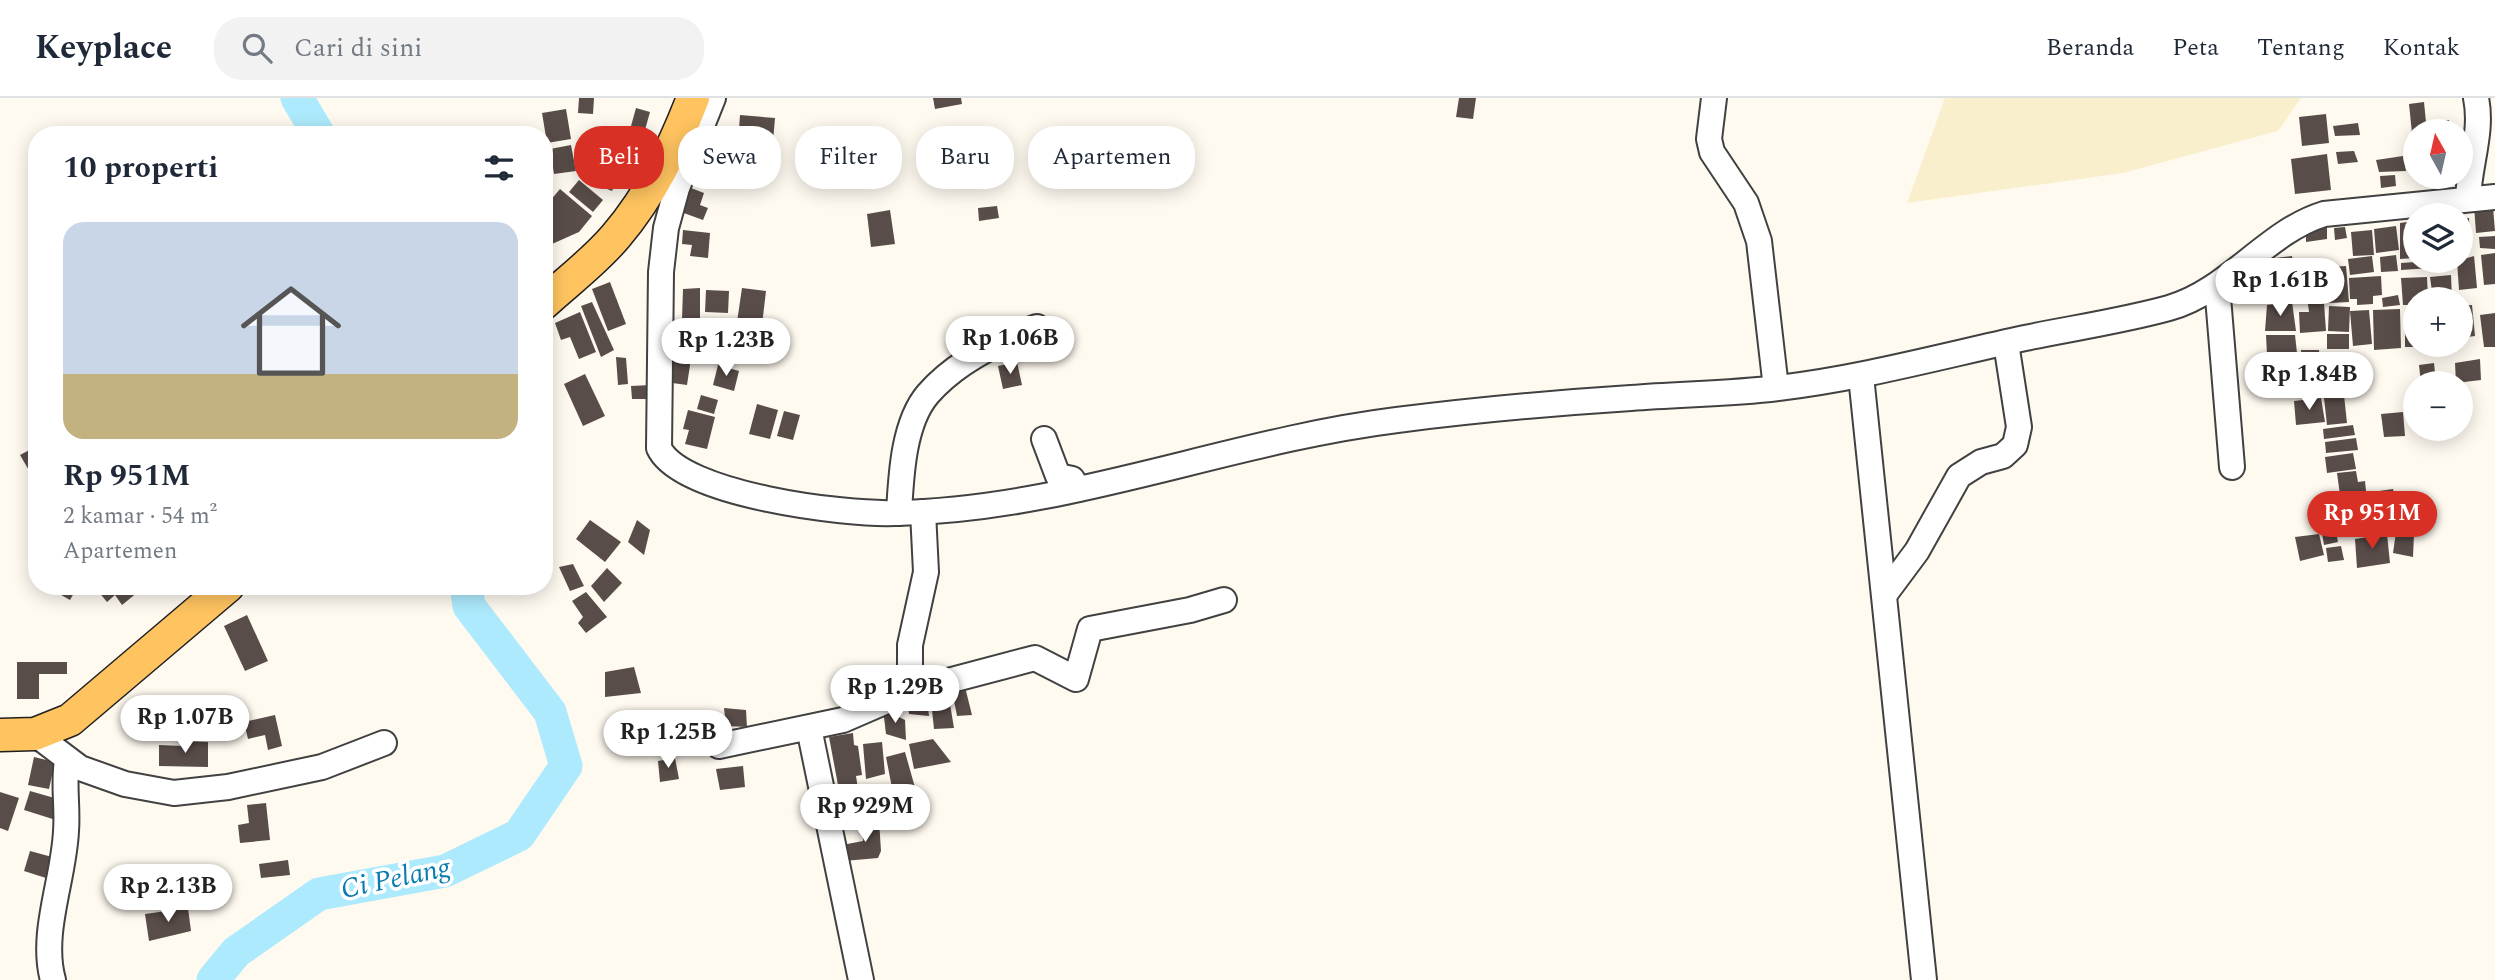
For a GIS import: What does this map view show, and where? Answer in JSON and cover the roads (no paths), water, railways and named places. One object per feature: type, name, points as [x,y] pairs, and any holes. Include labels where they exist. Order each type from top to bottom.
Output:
[{"type":"main road","points":[[553,295],[593,260],[634,213],[666,160],[693,98]]},
{"type":"main road","points":[[0,735],[35,734],[60,725],[78,714],[217,595]]},
{"type":"street","points":[[713,98],[669,209],[664,239],[657,443],[661,453],[696,476],[784,503],[850,513],[911,513],[1079,489],[1116,482],[1239,449],[1395,420],[1633,397],[1776,388],[1861,376],[2173,307],[2217,285],[2311,218],[2334,212],[2495,197]]},
{"type":"street","points":[[1714,98],[1709,139],[1712,152],[1745,203],[1759,241],[1776,388]]},
{"type":"street","points":[[2468,200],[2470,163],[2479,128],[2476,98]]},
{"type":"street","points":[[2217,285],[2232,467]]},
{"type":"street","points":[[910,691],[910,645],[926,572],[911,513],[906,451],[916,415],[927,395],[980,355],[1037,327]]},
{"type":"street","points":[[1885,594],[1917,551],[1959,476],[1981,462],[2003,456],[2015,445],[2019,427],[2006,343]]},
{"type":"street","points":[[1861,376],[1924,980]]},
{"type":"street","points":[[1044,439],[1058,476],[1072,480],[1079,489]]},
{"type":"street","points":[[719,746],[843,720],[910,691],[1035,658],[1076,679],[1090,629],[1191,610],[1224,600]]},
{"type":"street","points":[[809,728],[861,980]]},
{"type":"street","points":[[35,734],[67,761],[125,784],[174,793],[199,792],[322,767],[384,743]]},
{"type":"street","points":[[53,980],[49,947],[66,831],[64,780],[67,761]]},
{"type":"waterway","name":"Ci Pelang","points":[[297,98],[314,126]]},
{"type":"waterway","name":"Ci Pelang","points":[[213,980],[236,952],[319,894],[445,871],[519,835],[566,766],[550,712],[469,606],[467,595]]}]
